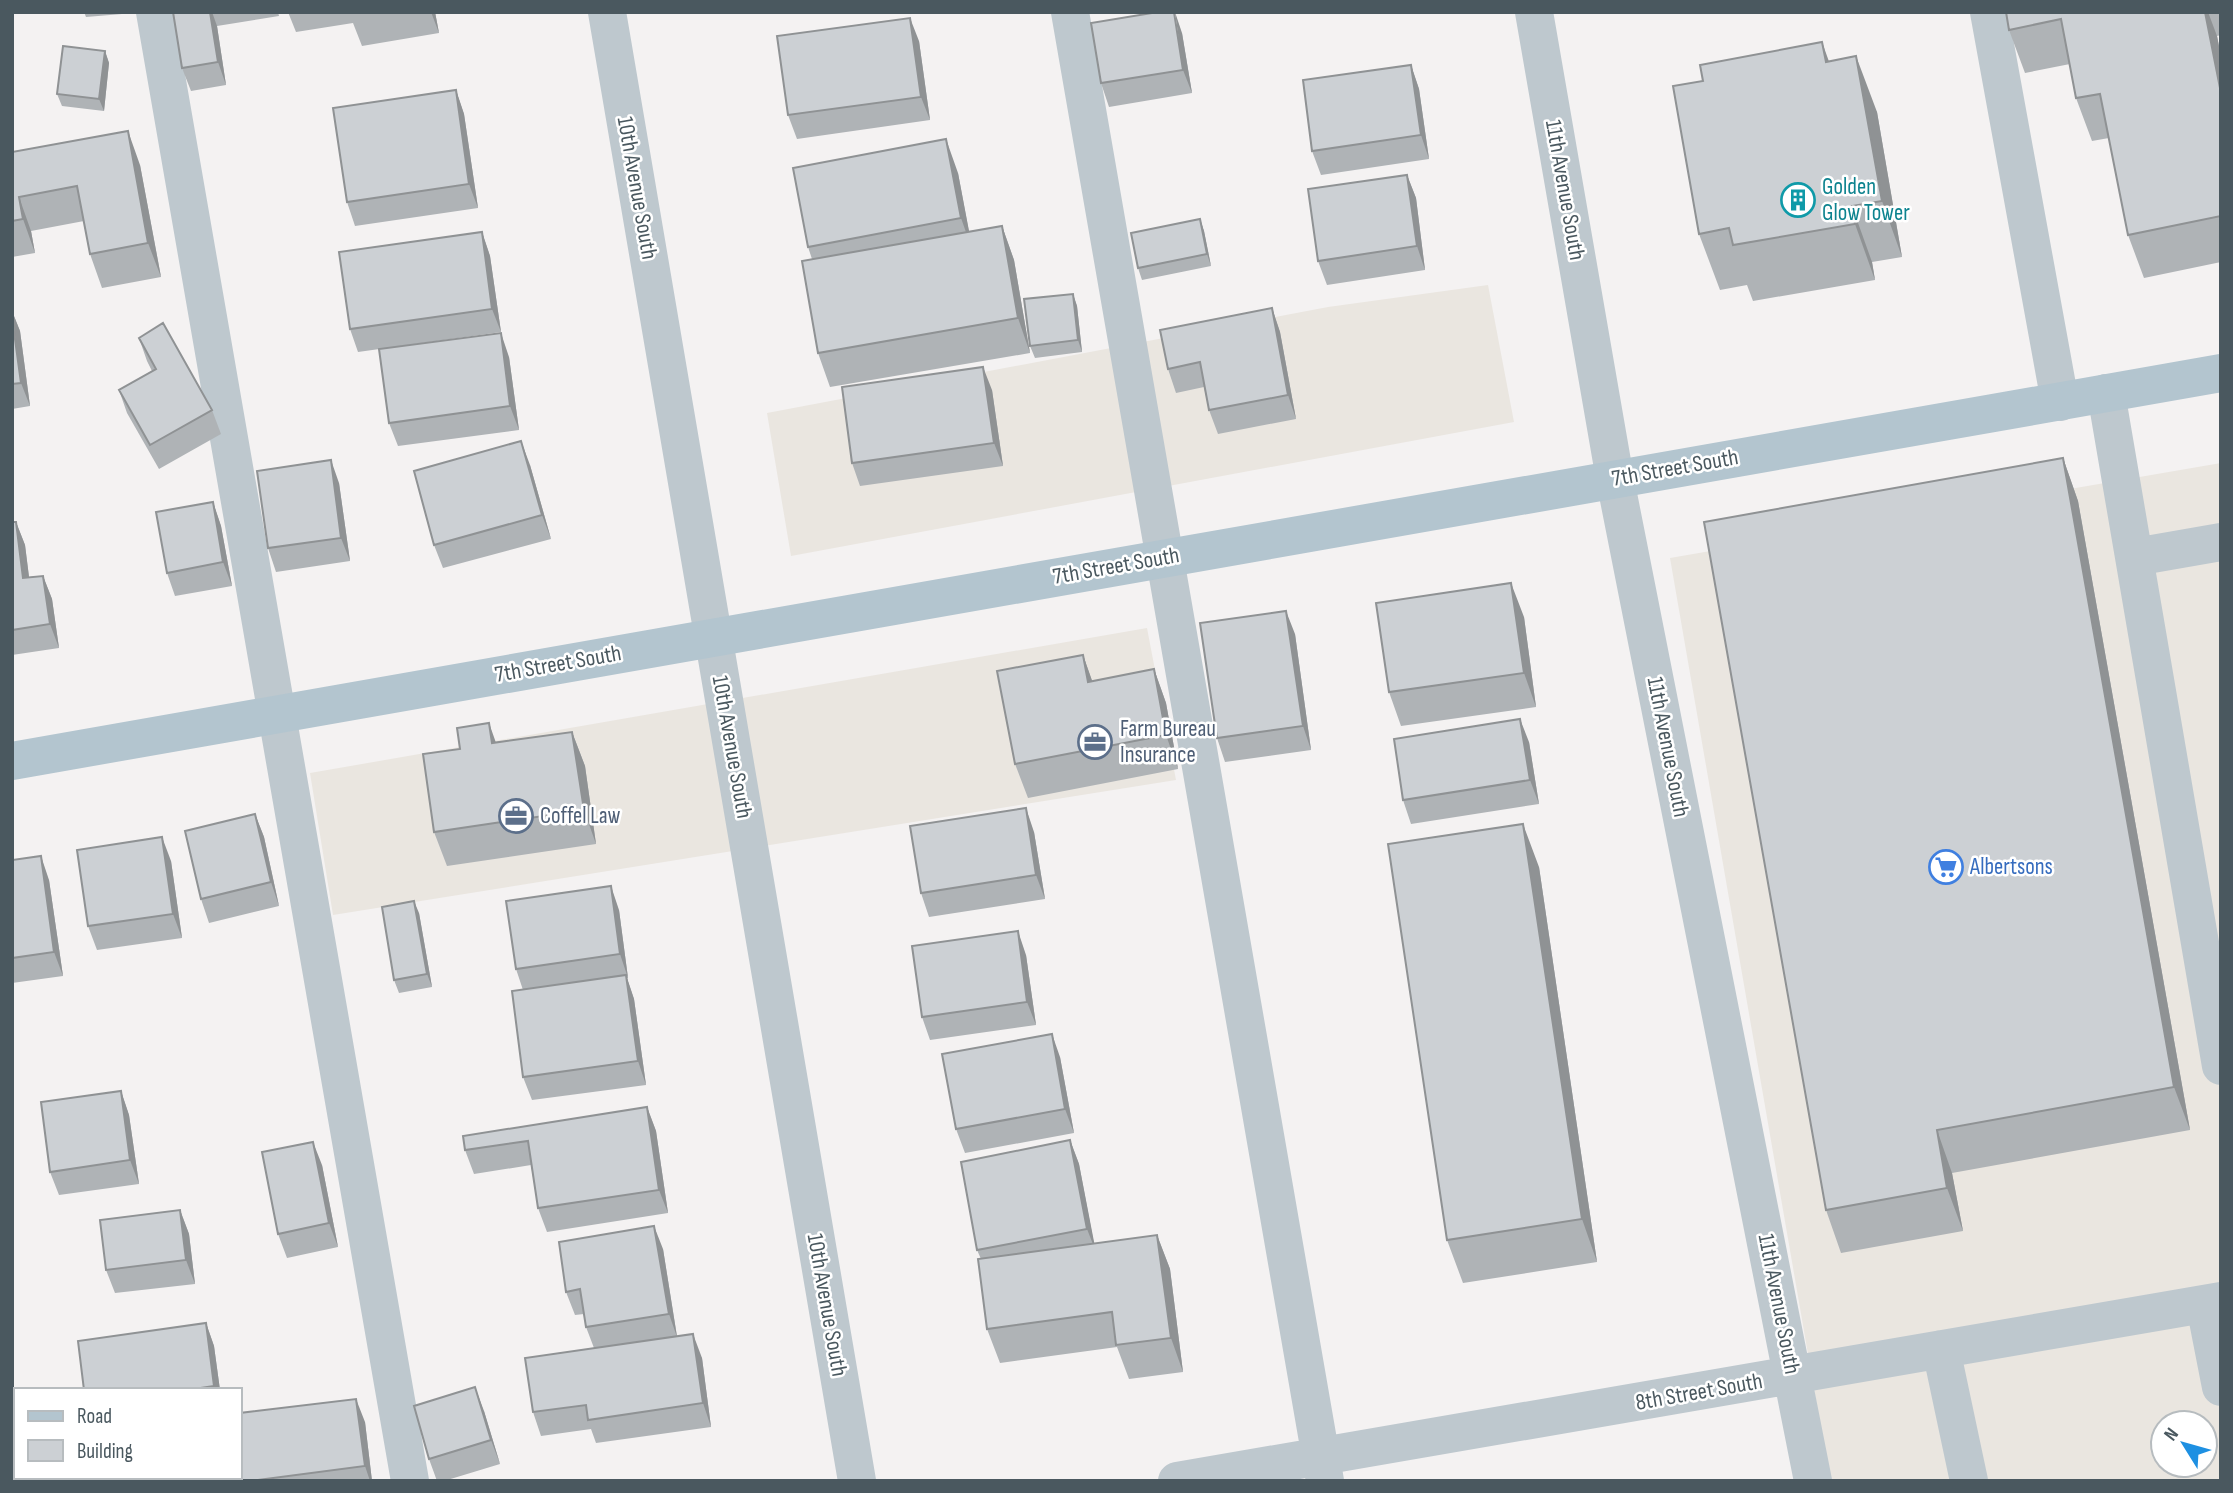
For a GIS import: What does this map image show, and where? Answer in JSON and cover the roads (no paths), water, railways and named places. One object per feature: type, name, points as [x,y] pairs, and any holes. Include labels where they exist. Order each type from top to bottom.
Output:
[{"type":"main road","name":"7th Street South","points":[[12,761],[2221,373]]},
{"type":"street","points":[[155,12],[410,1481]]},
{"type":"street","name":"10th Avenue South","points":[[607,12],[857,1481]]},
{"type":"street","points":[[1070,12],[1323,1468]]},
{"type":"street","name":"11th Avenue South","points":[[1534,12],[1615,479],[1813,1481]]},
{"type":"street","points":[[1989,12],[2060,402]]},
{"type":"street","points":[[2106,393],[2221,1066]]},
{"type":"street","points":[[2134,557],[2221,542]]},
{"type":"street","points":[[2213,1303],[2221,1387]]},
{"type":"street","name":"8th Street South","points":[[1177,1481],[1323,1468],[1793,1376],[2213,1303]]},
{"type":"street","points":[[1941,1349],[1969,1481]]},
{"type":"place","name":"Golden Glow Tower","points":[[1798,200]]},
{"type":"place","name":"Farm Bureau Insurance","points":[[1095,742]]},
{"type":"place","name":"Coffel Law","points":[[516,816]]},
{"type":"place","name":"Albertsons","points":[[1946,867]]}]
